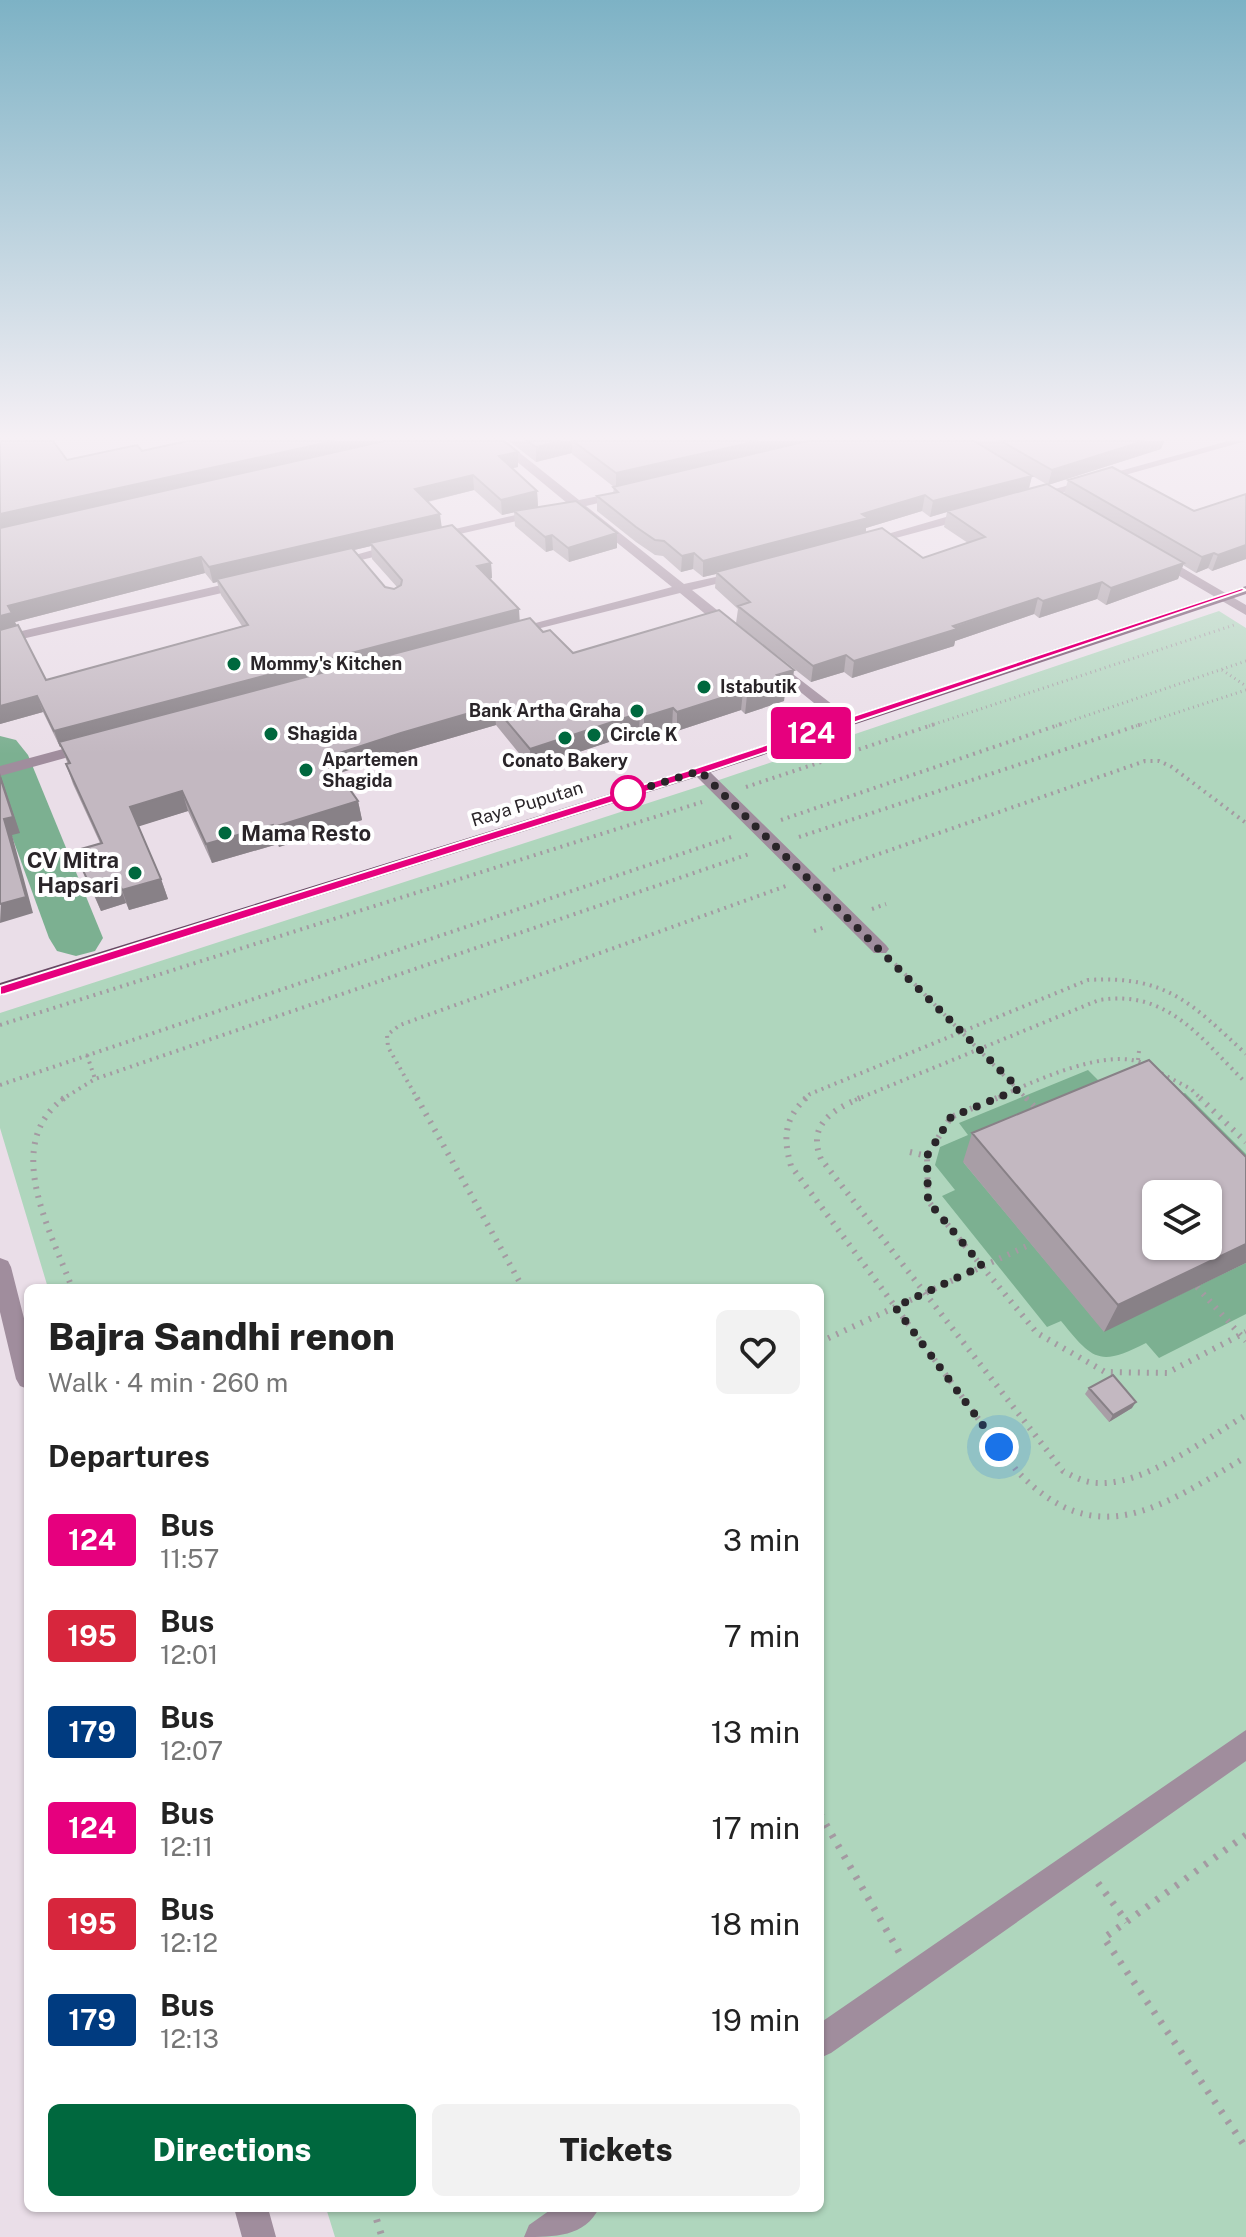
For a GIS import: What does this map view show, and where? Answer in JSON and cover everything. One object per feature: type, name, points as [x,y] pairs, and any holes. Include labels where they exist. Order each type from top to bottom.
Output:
[{"type":"main road","name":"Raya Puputan","points":[[0,990],[700,771],[1246,590]]},
{"type":"street","points":[[329,563],[404,545]]},
{"type":"street","points":[[630,545],[743,638]]},
{"type":"street","points":[[846,547],[852,545]]},
{"type":"street","points":[[1146,550],[1246,611]]},
{"type":"street","points":[[359,556],[374,575]]},
{"type":"street","points":[[498,637],[757,570]]},
{"type":"street","points":[[0,640],[254,581]]},
{"type":"street","points":[[756,648],[845,721]]},
{"type":"street","points":[[0,771],[107,742]]},
{"type":"street","points":[[700,771],[880,949]]},
{"type":"street","points":[[0,1267],[24,1363]]},
{"type":"street","points":[[824,2039],[1246,1744]]},
{"type":"street","points":[[252,2212],[259,2237]]},
{"type":"street","points":[[541,2237],[576,2212]]},
{"type":"path","points":[[0,1025],[726,794],[1246,621]]},
{"type":"path","points":[[0,1085],[1246,661]]},
{"type":"path","points":[[1221,669],[1246,688]]},
{"type":"path","points":[[71,1284],[32,1173],[32,1143],[43,1117],[67,1096],[95,1079],[776,844],[1246,688]]},
{"type":"path","points":[[521,1284],[388,1047],[387,1035],[400,1025],[1145,761],[1159,761],[1172,767],[1246,823]]},
{"type":"path","points":[[880,949],[1043,1115]]},
{"type":"path","points":[[1246,1054],[1172,990],[1144,980],[1116,976],[1088,980],[810,1094],[795,1107],[786,1124],[784,1144],[791,1166],[1017,1471],[1043,1497],[1077,1514],[1115,1520],[1148,1511],[1246,1457]]},
{"type":"path","points":[[1246,1083],[1159,1006],[1139,998],[1099,1000],[836,1108],[823,1119],[815,1132],[814,1145],[821,1159],[924,1294],[1063,1471],[1081,1481],[1103,1484],[1128,1480],[1246,1415]]},
{"type":"path","points":[[1138,1060],[1139,1051]]},
{"type":"path","points":[[87,1055],[95,1079]]},
{"type":"path","points":[[1197,1287],[1244,1336],[1167,1373],[1105,1372],[1037,1333],[928,1201],[927,1156],[951,1117],[1081,1063],[1138,1060],[1191,1089],[1246,1142],[1239,1146]]},
{"type":"path","points":[[910,1152],[927,1156]]},
{"type":"path","points":[[824,1340],[1031,1244]]},
{"type":"path","points":[[1105,1372],[1106,1383]]},
{"type":"path","points":[[824,1821],[913,1977]]},
{"type":"path","points":[[1246,1835],[1104,1938],[1246,2148]]},
{"type":"path","points":[[1080,1860],[1127,1922]]},
{"type":"path","points":[[374,2212],[382,2237]]},
{"type":"shaded area","points":[[1219,611],[1246,628],[1246,2237],[335,2237],[327,2212],[824,2212],[824,1284],[47,1284],[0,1128],[0,1013],[713,782]]},
{"type":"shaded area","points":[[1088,1070],[1099,1081],[1122,1073],[1139,1073],[1171,1098],[1185,1093],[1246,1154],[1246,1202],[1136,1090],[964,1163],[1104,1331],[1246,1263],[1246,1314],[1159,1358],[1146,1343],[1117,1355],[1098,1356],[1081,1344],[1061,1321],[1047,1327],[942,1196],[955,1190],[935,1165],[940,1147],[968,1135],[959,1123]]},
{"type":"building","points":[[0,545],[303,545],[209,567],[201,557],[8,606],[12,613],[0,616]]},
{"type":"building","points":[[372,545],[473,545],[491,563],[477,566],[519,609],[54,731],[37,696],[0,706],[0,630],[18,625],[46,680],[248,625],[217,579],[352,548],[385,587],[394,589],[401,585],[402,580]]},
{"type":"building","points":[[669,545],[763,545],[703,561],[694,553],[682,556]]},
{"type":"building","points":[[816,545],[906,545],[923,558],[960,545],[1153,545],[1184,563],[1111,588],[1102,582],[1043,601],[1038,598],[953,626],[957,629],[854,661],[846,655],[813,666],[738,606],[750,602],[716,572]]},
{"type":"building","points":[[1182,545],[1245,545],[1218,555],[1214,553],[1202,557]]},
{"type":"building","points":[[719,610],[794,670],[777,675],[786,682],[747,695],[743,691],[677,712],[673,708],[644,717],[640,713],[530,749],[494,706],[327,757],[358,801],[206,844],[182,791],[130,807],[161,879],[122,890],[119,883],[93,892],[74,851],[102,843],[59,742],[530,618],[543,632],[550,630],[573,653]]},
{"type":"building","points":[[0,777],[13,817],[4,819],[26,897],[0,904]]},
{"type":"building","points":[[1149,1060],[1246,1157],[1246,1244],[1222,1255],[1222,1180],[1142,1180],[1142,1260],[1212,1260],[1118,1305],[972,1133]]},
{"type":"building","points":[[1113,1375],[1136,1402],[1113,1415],[1089,1388]]},
{"type":"waterway","points":[[0,750],[5,755],[76,938]]},
{"type":"bus line","name":"124","points":[[0,990],[700,771],[1246,590]]},
{"type":"place","name":"Mommy's Kitchen","points":[[234,664]]},
{"type":"place","name":"Istabutik","points":[[704,687]]},
{"type":"place","name":"Bank Artha Graha","points":[[637,711]]},
{"type":"place","name":"Shagida","points":[[271,734]]},
{"type":"place","name":"Circle K","points":[[594,735]]},
{"type":"place","name":"Conato Bakery","points":[[565,738]]},
{"type":"place","name":"Apartemen Shagida","points":[[306,770]]},
{"type":"place","name":"Mama Resto","points":[[225,833]]},
{"type":"place","name":"CV Mitra Hapsari","points":[[135,873]]},
{"type":"route","points":[[628,793],[619,796],[700,771],[1019,1089],[951,1117],[927,1156],[928,1201],[982,1266],[895,1307],[999,1447]]}]
